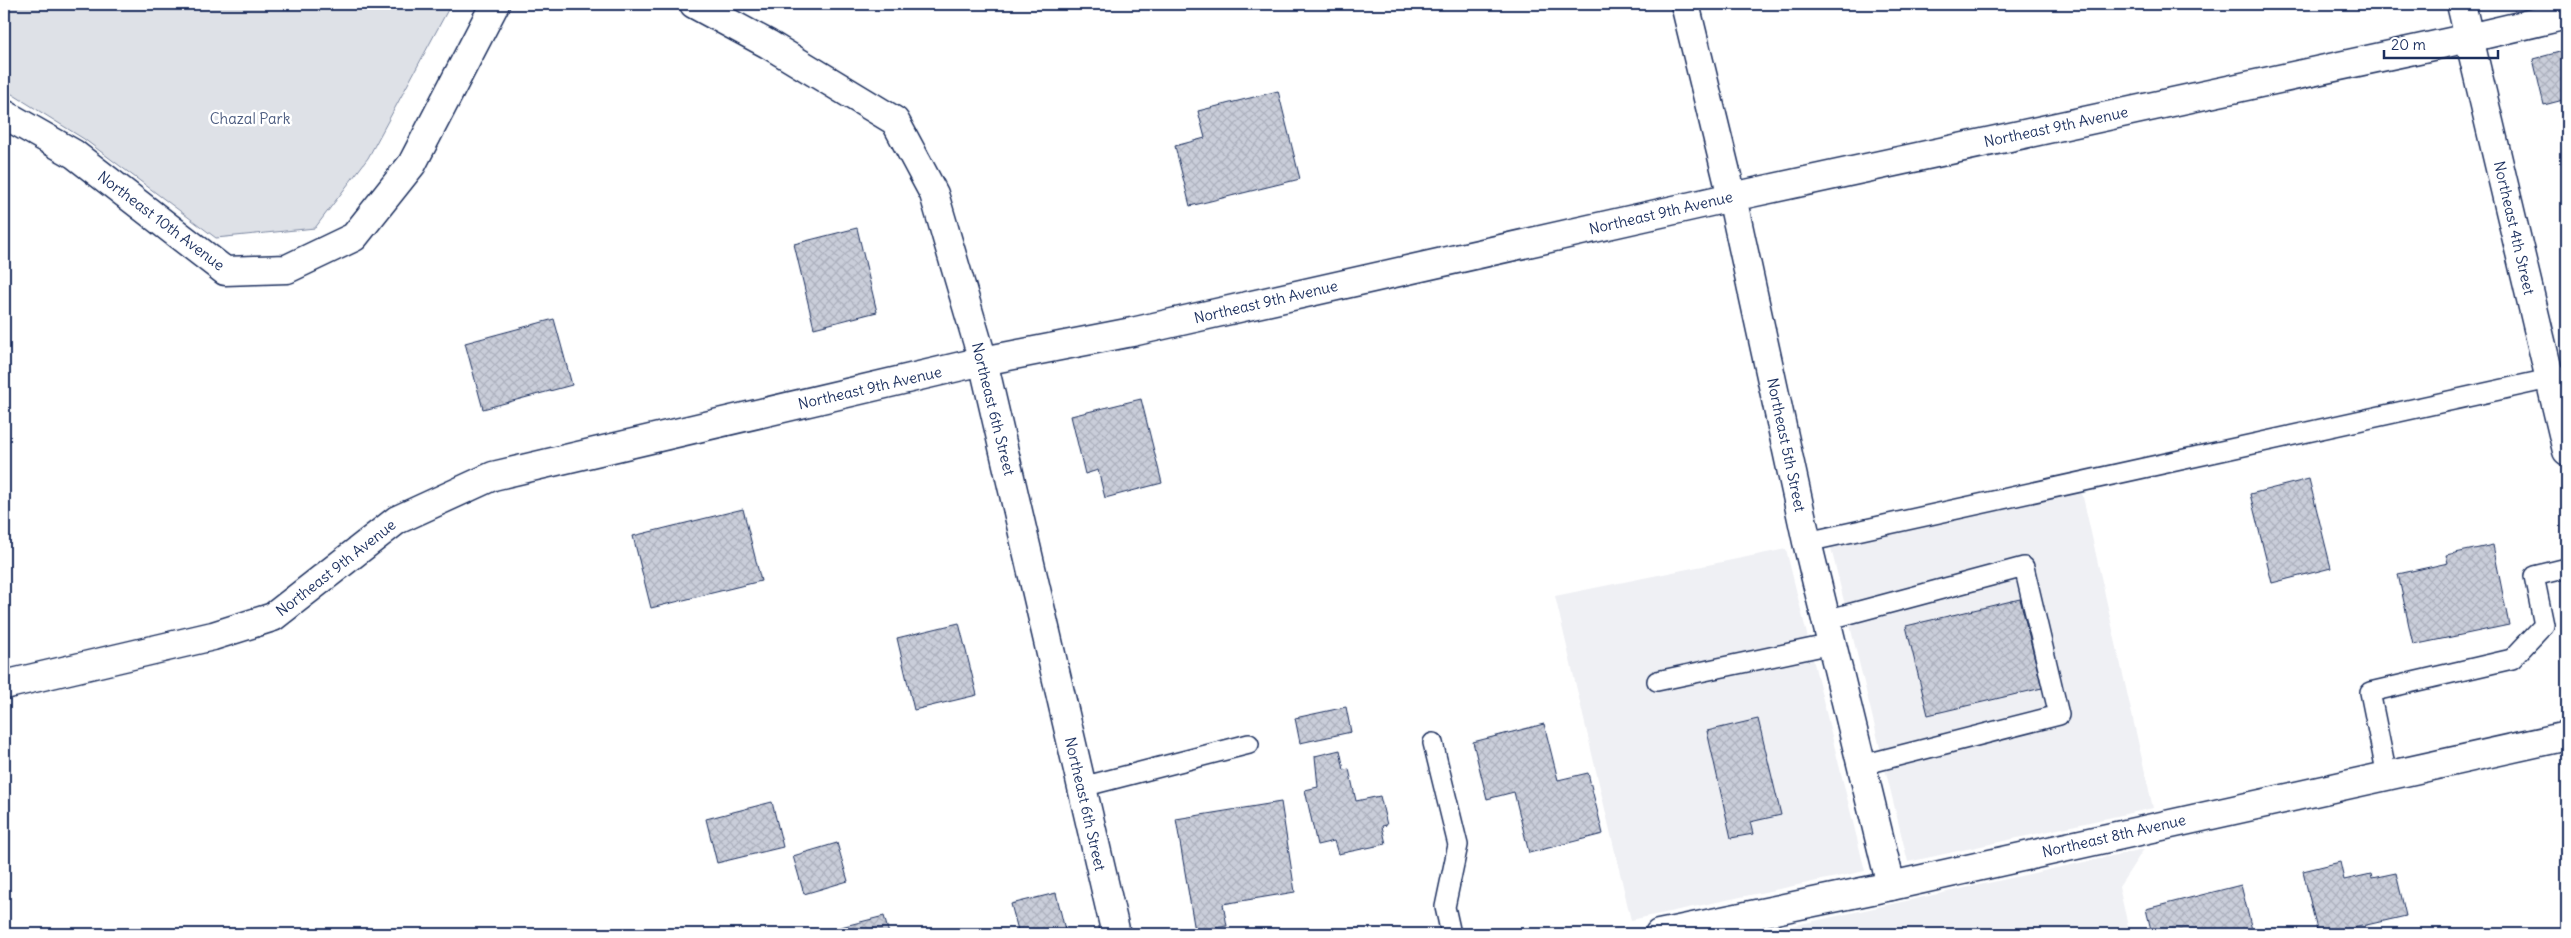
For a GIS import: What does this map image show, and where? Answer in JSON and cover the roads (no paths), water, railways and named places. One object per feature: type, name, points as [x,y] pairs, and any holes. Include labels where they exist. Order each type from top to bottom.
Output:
[{"type":"street","name":"Northeast 10th Avenue","points":[[4,114],[74,154],[225,271],[288,269],[354,237],[412,164],[495,4]]},
{"type":"street","name":"Northeast 6th Street","points":[[694,4],[768,44],[895,121],[934,194],[983,361],[1116,934]]},
{"type":"street","name":"Northeast 5th Street","points":[[1685,4],[1732,197],[1829,632],[1891,886]]},
{"type":"street","name":"Northeast 4th Street","points":[[2461,4],[2558,377],[2567,452]]},
{"type":"street","name":"Northeast 9th Avenue","points":[[4,685],[213,636],[273,617],[397,520],[493,476],[983,361],[1132,332],[1732,197],[2469,38],[2567,14]]},
{"type":"street","name":"Northeast 8th Avenue","points":[[1659,934],[1891,886],[2567,736]]},
{"type":"lane","points":[[1808,542],[2558,377]]},
{"type":"lane","points":[[1657,681],[1829,632],[2024,567],[2059,715],[1862,765]]},
{"type":"lane","points":[[2387,776],[2370,692],[2512,659],[2544,626],[2534,576],[2567,568]]},
{"type":"lane","points":[[1433,743],[1458,844],[1445,907],[1452,934]]},
{"type":"lane","points":[[1082,788],[1249,744]]},
{"type":"park label","name":"Chazal Park","points":[[250,119]]}]
